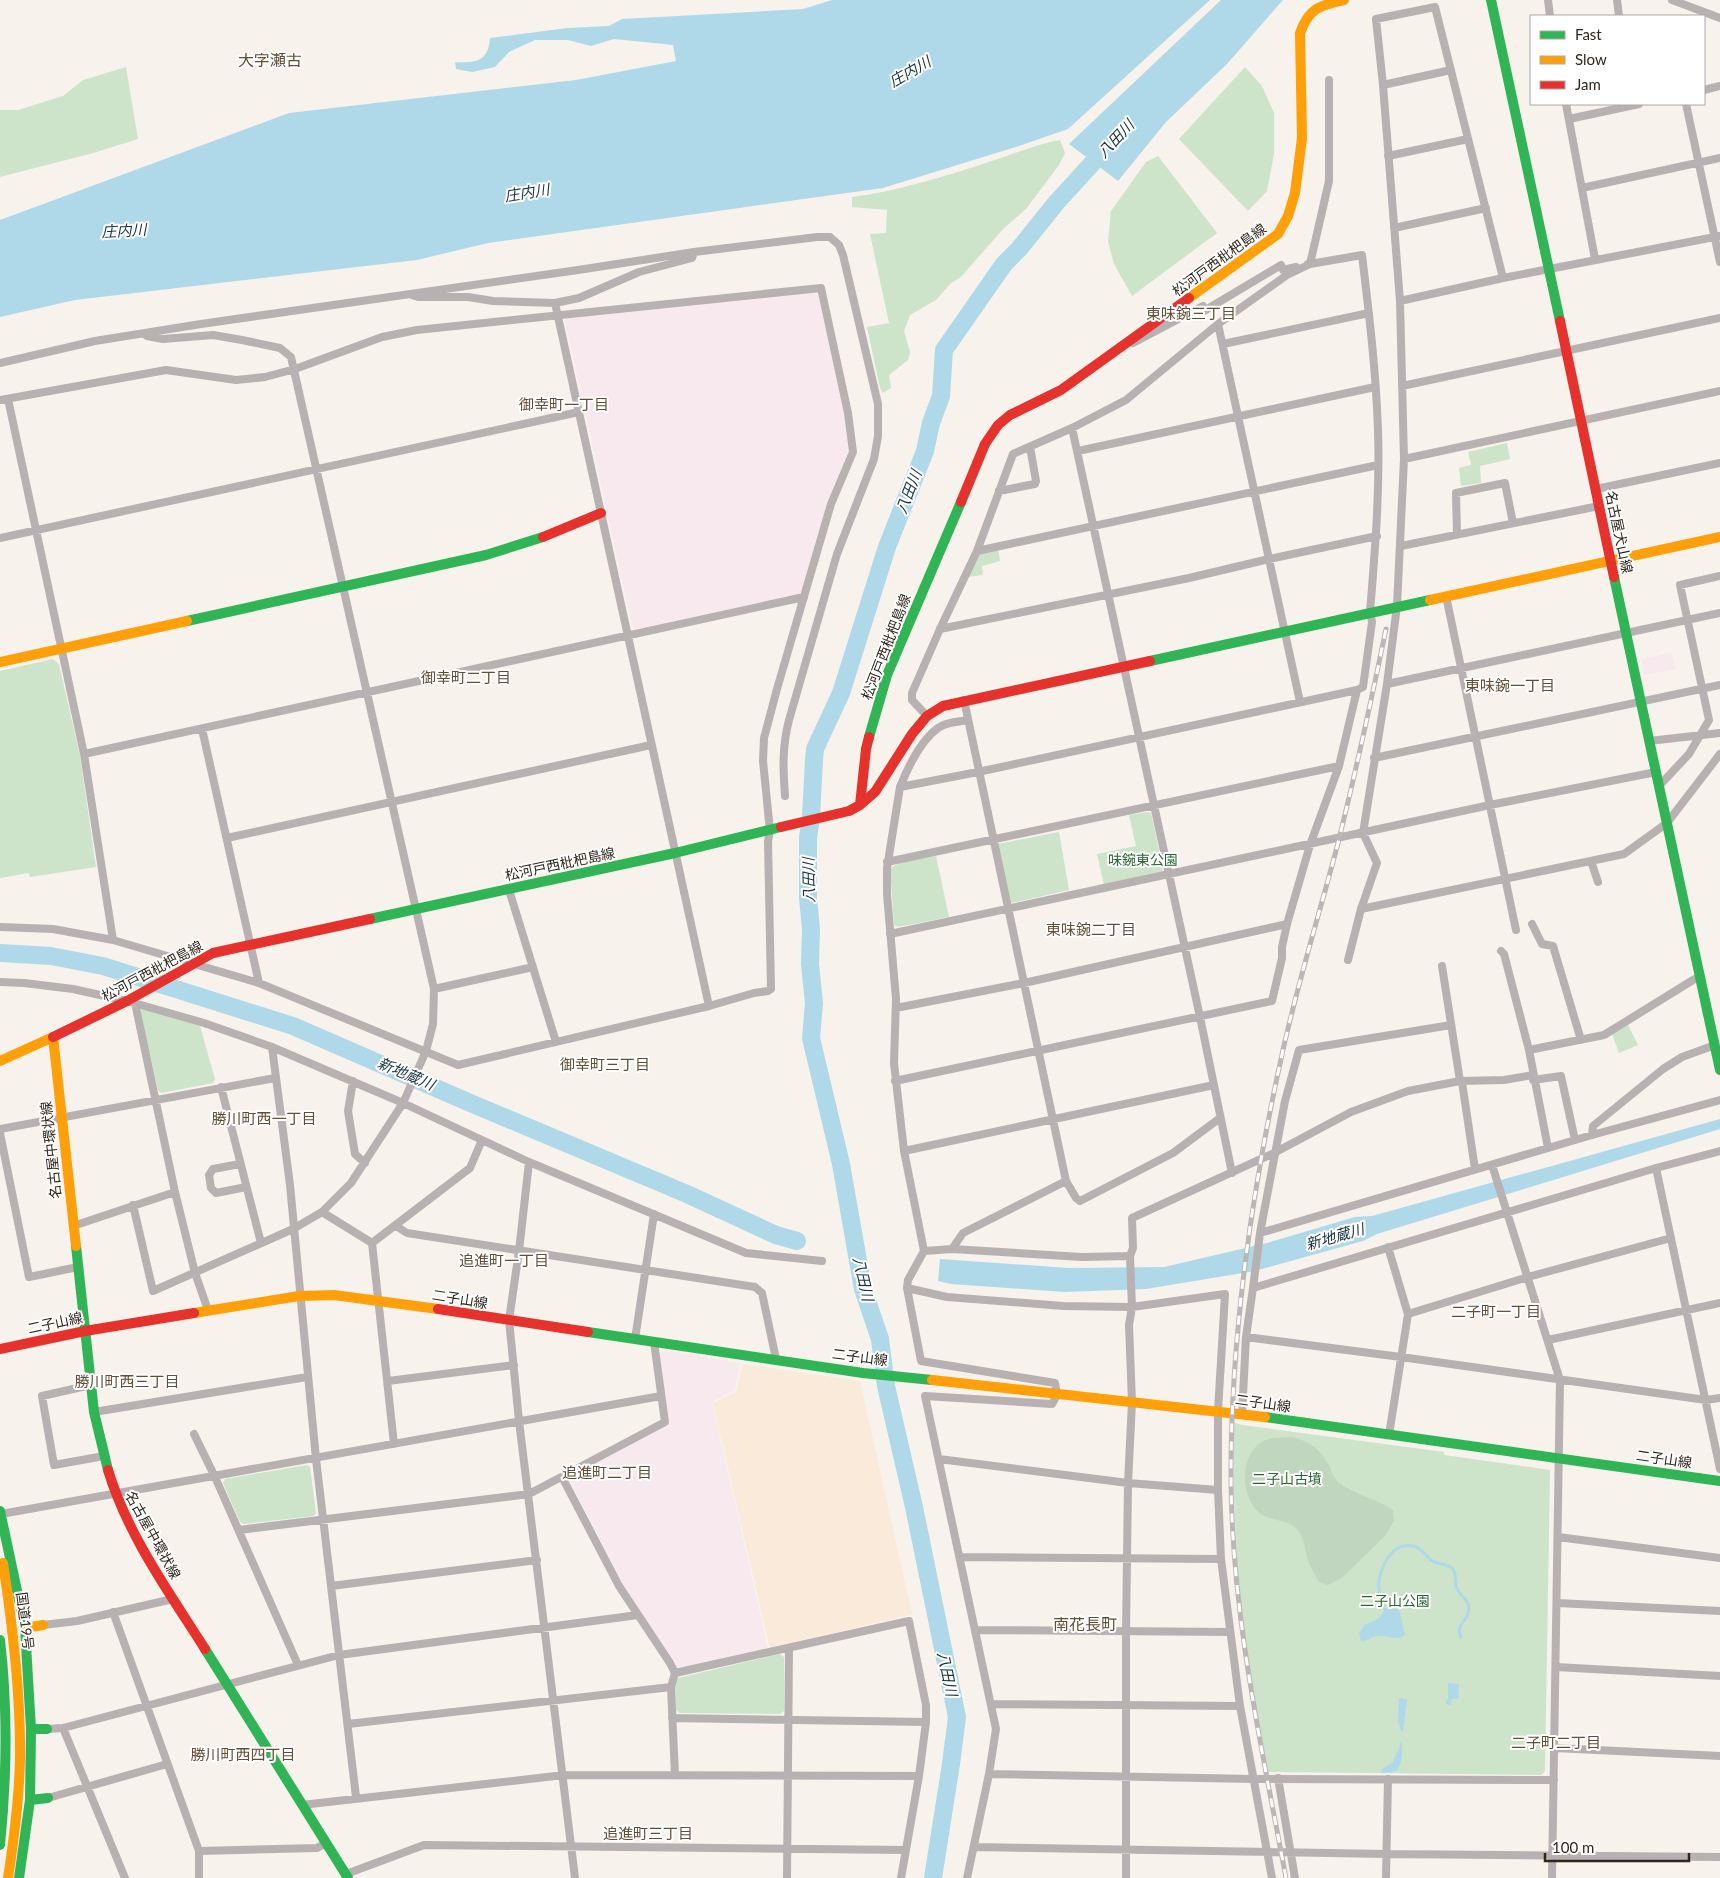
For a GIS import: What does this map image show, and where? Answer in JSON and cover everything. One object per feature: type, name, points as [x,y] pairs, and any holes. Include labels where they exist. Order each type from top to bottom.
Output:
[{"type":"main road","name":"松河戸西枇杷島線","points":[[53,1037],[133,1000],[213,953],[675,853],[849,811],[860,805],[866,749],[887,675],[985,444],[998,425],[1010,414],[1061,390],[1278,234],[1284,226],[1294,203],[1300,159],[1300,34],[1304,20],[1312,10],[1324,4],[1344,0]]},
{"type":"main road","name":"名古屋犬山線","points":[[1490,0],[1667,823],[1716,1041],[1720,1070]]},
{"type":"main road","points":[[0,662],[486,555],[545,536],[600,513]]},
{"type":"main road","points":[[860,805],[875,792],[895,764],[912,734],[927,716],[943,706],[1285,630],[1720,537]]},
{"type":"main road","points":[[0,1061],[53,1037]]},
{"type":"main road","name":"名古屋中環状線","points":[[53,1037],[94,1412],[114,1493],[139,1544],[347,1876]]},
{"type":"main road","name":"二子山線","points":[[0,1348],[85,1330],[208,1310],[299,1296],[334,1295],[379,1300],[866,1373],[1218,1411],[1720,1481]]},
{"type":"main road","points":[[1,1512],[25,1628],[31,1729],[30,1800],[19,1878]]},
{"type":"main road","name":"国道19号","points":[[0,1548],[14,1638],[20,1713],[19,1778],[8,1878]]},
{"type":"main road","points":[[25,1628],[43,1625]]},
{"type":"main road","name":"国道19号","points":[[0,1640],[4,1680],[6,1747],[4,1807],[0,1845]]},
{"type":"main road","points":[[31,1729],[47,1729]]},
{"type":"main road","points":[[30,1800],[48,1798]]},
{"type":"street","points":[[1548,0],[1550,15]]},
{"type":"street","points":[[1617,0],[1619,15]]},
{"type":"street","points":[[1672,0],[1720,18]]},
{"type":"street","points":[[1348,960],[1361,909],[1377,863],[1363,833],[1387,684],[1397,606],[1404,459],[1400,301],[1376,18],[1435,7],[1503,278]]},
{"type":"street","points":[[1383,85],[1451,70]]},
{"type":"street","points":[[1310,264],[1329,181],[1329,80]]},
{"type":"street","points":[[1705,90],[1720,86]]},
{"type":"street","points":[[1566,105],[1595,260]]},
{"type":"street","points":[[1569,119],[1630,105]]},
{"type":"street","points":[[1686,105],[1717,236],[1720,262]]},
{"type":"street","points":[[1388,156],[1468,139]]},
{"type":"street","points":[[1582,188],[1720,158]]},
{"type":"street","points":[[1394,228],[1486,208]]},
{"type":"street","points":[[1400,301],[1503,278],[1717,236]]},
{"type":"street","points":[[0,363],[95,341],[694,252],[830,237],[839,245],[843,255],[879,414],[876,451],[837,554],[800,677],[784,742],[782,756],[785,796]]},
{"type":"street","points":[[409,294],[418,297],[468,297],[493,301],[555,304],[579,298],[639,272],[692,258],[694,252]]},
{"type":"street","points":[[900,786],[978,772],[1357,690],[1363,687],[1372,622],[1370,612],[1377,536],[1378,464],[1375,387],[1362,255],[1283,270],[1281,265],[1204,310],[1202,306],[1133,343],[1131,340]]},
{"type":"street","points":[[927,716],[912,700],[912,693],[976,551],[1013,454],[1072,428],[1126,400],[1218,324],[1287,275],[1310,264]]},
{"type":"street","points":[[0,926],[52,929],[113,940],[190,965],[259,982],[458,1065],[708,1006],[771,989],[768,842],[775,830],[763,761],[764,738],[831,504],[854,452],[848,413],[821,288],[417,330],[382,337],[295,369],[265,377],[236,380],[166,370],[4,400],[62,649],[84,754],[113,940]]},
{"type":"street","points":[[555,304],[708,1006]]},
{"type":"street","points":[[1223,344],[1369,313]]},
{"type":"street","points":[[1402,386],[1720,318]]},
{"type":"street","points":[[1218,324],[1300,702]]},
{"type":"street","points":[[133,1205],[154,1291],[293,1229],[322,1212],[351,1184],[404,1103],[426,1051],[433,1024],[434,989],[291,357],[280,348],[213,336],[163,339],[142,334]]},
{"type":"street","points":[[1078,451],[1375,387]]},
{"type":"street","points":[[1404,459],[1720,391]]},
{"type":"street","points":[[0,538],[579,412]]},
{"type":"street","points":[[1072,428],[1140,737],[1232,1172]]},
{"type":"street","points":[[999,491],[1035,484],[1030,446]]},
{"type":"street","points":[[1596,489],[1720,463]]},
{"type":"street","points":[[976,551],[1378,464]]},
{"type":"street","points":[[1457,534],[1456,493],[1506,483],[1513,523]]},
{"type":"street","points":[[1401,546],[1599,506]]},
{"type":"street","points":[[940,628],[1189,578],[1377,536]]},
{"type":"street","points":[[1659,786],[1689,754],[1709,720],[1680,585],[1720,576]]},
{"type":"street","points":[[1446,596],[1516,930]]},
{"type":"street","points":[[84,754],[804,597]]},
{"type":"street","points":[[1387,684],[1720,612]]},
{"type":"street","points":[[1374,758],[1720,685]]},
{"type":"street","points":[[895,1081],[1039,1052],[1272,1000],[1282,958],[1282,947],[1287,924],[1310,845],[1339,766],[1357,690]]},
{"type":"street","points":[[964,700],[1066,1181],[1076,1198],[1080,1202],[1172,1153],[1220,1118]]},
{"type":"street","points":[[968,720],[938,728],[927,739],[904,776],[900,786],[887,862],[887,894],[896,1008],[895,1081],[904,1151],[924,1252],[908,1280],[907,1288],[921,1361],[1055,1383],[1057,1395],[1052,1404],[925,1396],[996,1728],[989,1774],[968,1878]]},
{"type":"street","points":[[202,729],[259,982]]},
{"type":"street","points":[[1650,741],[1720,733]]},
{"type":"street","points":[[227,838],[651,746]]},
{"type":"street","points":[[1361,909],[1624,854],[1667,823],[1720,754]]},
{"type":"street","points":[[887,862],[1154,807],[1339,766]]},
{"type":"street","points":[[890,934],[1490,805],[1656,772]]},
{"type":"street","points":[[1591,861],[1598,882]]},
{"type":"street","points":[[509,890],[556,1042]]},
{"type":"street","points":[[896,1008],[1024,983],[1287,924]]},
{"type":"street","points":[[1532,924],[1542,944],[1553,946],[1581,1040]]},
{"type":"street","points":[[1501,952],[1504,954],[1529,1050],[1548,1148]]},
{"type":"street","points":[[1442,966],[1475,1169]]},
{"type":"street","points":[[434,989],[533,967]]},
{"type":"street","points":[[1529,1050],[1604,1035],[1701,976]]},
{"type":"street","points":[[0,982],[72,989],[133,1000],[204,1023],[272,1047],[353,1081],[530,1162],[746,1254],[822,1261]]},
{"type":"street","points":[[133,1000],[175,1192],[195,1273],[208,1310]]},
{"type":"street","points":[[1242,1415],[1246,1337],[1260,1232],[1284,1101],[1299,1050],[1451,1025]]},
{"type":"street","points":[[1592,1135],[1593,1126],[1663,1069],[1682,1057],[1716,1041]]},
{"type":"street","points":[[272,1047],[290,1185],[307,1376],[356,1798]]},
{"type":"street","points":[[1126,1876],[1126,1632],[1128,1483],[1132,1402],[1129,1325],[1132,1304],[1130,1258],[1133,1248],[1132,1218],[1274,1153],[1351,1112],[1408,1091],[1461,1082],[1561,1076],[1576,1140]]},
{"type":"street","points":[[78,1267],[30,1277],[0,1131],[156,1099],[275,1078]]},
{"type":"street","points":[[353,1081],[348,1111],[355,1154],[365,1163]]},
{"type":"street","points":[[904,1151],[1214,1085]]},
{"type":"street","points":[[221,1087],[261,1243]]},
{"type":"street","points":[[1260,1232],[1475,1169],[1493,1168],[1548,1148],[1720,1100]]},
{"type":"street","points":[[372,1243],[470,1168],[482,1140]]},
{"type":"street","points":[[1253,1288],[1506,1210],[1720,1151]]},
{"type":"street","points":[[530,1162],[509,1320],[519,1421],[564,1775],[575,1878]]},
{"type":"street","points":[[240,1164],[213,1169],[209,1175],[211,1188],[216,1193],[246,1187]]},
{"type":"street","points":[[1493,1168],[1560,1380],[1552,1878]]},
{"type":"street","points":[[1656,1168],[1720,1469]]},
{"type":"street","points":[[952,1249],[963,1233],[1066,1181]]},
{"type":"street","points":[[73,1226],[175,1192]]},
{"type":"street","points":[[322,1212],[372,1243]]},
{"type":"street","points":[[635,1339],[654,1214]]},
{"type":"street","points":[[396,1226],[407,1233],[755,1288],[762,1293],[776,1359]]},
{"type":"street","points":[[1408,1314],[1528,1277],[1671,1238]]},
{"type":"street","points":[[372,1243],[394,1444]]},
{"type":"street","points":[[1388,1247],[1408,1314],[1389,1434]]},
{"type":"street","points":[[924,1252],[952,1249],[1130,1258]]},
{"type":"street","points":[[907,1288],[947,1297],[1063,1306],[1132,1304],[1226,1294],[1218,1411],[1218,1490],[1221,1559],[1240,1706],[1272,1878]]},
{"type":"street","points":[[1548,1340],[1720,1303]]},
{"type":"street","points":[[1246,1337],[1706,1400],[1720,1398]]},
{"type":"street","points":[[239,1530],[529,1494],[665,1422],[654,1342]]},
{"type":"street","points":[[388,1381],[514,1365]]},
{"type":"street","points":[[94,1412],[307,1376]]},
{"type":"street","points":[[91,1386],[42,1396],[43,1406],[54,1465],[104,1456]]},
{"type":"street","points":[[1,1512],[215,1477],[661,1396]]},
{"type":"street","points":[[194,1434],[239,1530],[298,1665]]},
{"type":"street","points":[[939,1459],[1128,1483],[1218,1490]]},
{"type":"street","points":[[562,1477],[619,1586],[675,1673],[671,1687],[675,1775]]},
{"type":"street","points":[[1558,1537],[1720,1558]]},
{"type":"street","points":[[960,1557],[1221,1559]]},
{"type":"street","points":[[331,1586],[537,1560]]},
{"type":"street","points":[[43,1625],[77,1621],[173,1599]]},
{"type":"street","points":[[1557,1603],[1720,1612]]},
{"type":"street","points":[[113,1612],[199,1851],[199,1878]]},
{"type":"street","points":[[47,1729],[64,1728],[339,1655],[638,1615]]},
{"type":"street","points":[[675,1673],[909,1621],[926,1706],[926,1722],[919,1776],[901,1878]]},
{"type":"street","points":[[976,1630],[1229,1632]]},
{"type":"street","points":[[787,1878],[789,1648]]},
{"type":"street","points":[[1556,1667],[1720,1676]]},
{"type":"street","points":[[348,1724],[671,1687]]},
{"type":"street","points":[[991,1704],[1240,1706]]},
{"type":"street","points":[[672,1718],[788,1718],[926,1722]]},
{"type":"street","points":[[64,1728],[125,1878]]},
{"type":"street","points":[[1555,1748],[1720,1756]]},
{"type":"street","points":[[48,1798],[167,1764]]},
{"type":"street","points":[[989,1774],[1254,1779],[1554,1780]]},
{"type":"street","points":[[302,1805],[564,1775],[919,1776]]},
{"type":"street","points":[[1278,1778],[1295,1878]]},
{"type":"street","points":[[1386,1878],[1388,1780]]},
{"type":"street","points":[[199,1851],[317,1848],[326,1843]]},
{"type":"street","points":[[347,1876],[424,1845],[906,1850]]},
{"type":"street","points":[[974,1847],[1386,1854],[1552,1854],[1720,1858]]},
{"type":"shaded area","points":[[814,293],[818,296],[844,407],[849,452],[827,502],[802,590],[799,594],[636,629],[632,626],[565,321],[568,318]]},
{"type":"shaded area","points":[[1672,653],[1676,669],[1644,675],[1641,659]]},
{"type":"shaded area","points":[[664,1350],[740,1363],[734,1390],[712,1402],[768,1649],[682,1668],[677,1666],[623,1584],[570,1481],[571,1477],[670,1424],[659,1355]]},
{"type":"shaded area","points":[[743,1364],[860,1381],[912,1614],[770,1648],[713,1403],[736,1392]]},
{"type":"green space","points":[[126,67],[138,139],[93,153],[0,177],[0,110],[18,110],[63,96],[83,80]]},
{"type":"green space","points":[[1245,67],[1262,86],[1274,113],[1274,154],[1267,191],[1248,211],[1179,139]]},
{"type":"green space","points":[[1060,140],[1065,153],[1059,165],[1026,209],[1003,229],[960,278],[951,283],[936,300],[910,315],[904,331],[910,352],[908,360],[889,375],[891,388],[883,393],[880,388],[867,327],[889,323],[870,234],[886,233],[887,210],[852,207],[852,197],[920,183],[1032,147]]},
{"type":"green space","points":[[1158,156],[1217,233],[1132,296],[1114,264],[1108,241],[1111,211],[1146,162]]},
{"type":"green space","points":[[1507,443],[1510,459],[1480,466],[1481,483],[1461,486],[1459,468],[1471,465],[1468,452]]},
{"type":"green space","points":[[998,548],[1000,561],[982,566],[983,575],[968,577],[978,551]]},
{"type":"green space","points":[[53,659],[59,664],[80,756],[96,867],[30,877],[29,873],[0,878],[0,671]]},
{"type":"green space","name":"味鋺東公園","points":[[1151,813],[1163,870],[1104,885],[1097,854],[1136,846],[1129,815]]},
{"type":"green space","points":[[1059,832],[1069,890],[1011,903],[998,844]]},
{"type":"green space","points":[[936,856],[949,917],[898,927],[894,925],[890,869],[905,862]]},
{"type":"green space","points":[[142,1009],[200,1026],[215,1079],[213,1083],[161,1093],[158,1090],[140,1011]]},
{"type":"green space","points":[[1628,1025],[1638,1045],[1619,1053],[1612,1034]]},
{"type":"green space","name":"二子山公園","points":[[1233,1422],[1242,1425],[1444,1452],[1444,1455],[1550,1470],[1545,1771],[1541,1775],[1268,1772],[1249,1665],[1240,1600],[1233,1466]]},
{"type":"green space","name":"二子山古墳","points":[[1293,1437],[1305,1441],[1318,1450],[1326,1459],[1338,1482],[1393,1510],[1394,1521],[1385,1536],[1343,1577],[1328,1585],[1319,1582],[1307,1558],[1303,1541],[1295,1527],[1261,1514],[1251,1503],[1247,1494],[1245,1485],[1246,1466],[1253,1449],[1267,1439]]},
{"type":"green space","points":[[307,1465],[310,1467],[316,1513],[313,1516],[244,1524],[240,1522],[223,1483],[225,1479]]},
{"type":"green space","points":[[780,1654],[784,1657],[784,1711],[780,1714],[680,1713],[676,1710],[675,1682],[678,1678]]},
{"type":"water","name":"庄内川","points":[[832,0],[1210,0],[1068,129],[883,188],[488,243],[417,260],[75,300],[0,317],[0,220],[289,113],[576,80],[676,61],[673,45],[614,39],[591,46],[568,40],[535,40],[509,52],[495,67],[472,72],[456,69],[455,62],[475,61],[484,56],[489,46],[490,38],[567,28],[609,26],[622,19],[803,9]]},
{"type":"water","points":[[1221,0],[1283,0],[1227,64],[1166,122],[1118,181],[1069,144]]},
{"type":"water","points":[[1720,1119],[1720,1129],[1377,1234],[1363,1241],[1255,1271],[1146,1289],[1065,1292],[951,1284],[938,1281],[940,1259],[1069,1268],[1164,1267],[1267,1243],[1355,1217],[1372,1216]]},
{"type":"water","points":[[1397,1609],[1400,1612],[1405,1635],[1398,1638],[1377,1636],[1361,1641],[1359,1634],[1364,1625],[1377,1619],[1383,1612]]},
{"type":"water","points":[[1448,1683],[1459,1684],[1458,1699],[1452,1699],[1451,1705],[1446,1704],[1448,1699]]},
{"type":"water","points":[[1399,1698],[1407,1699],[1403,1732],[1398,1721]]},
{"type":"water","points":[[1401,1740],[1402,1755],[1399,1767],[1394,1772],[1381,1773],[1382,1769],[1392,1763]]},
{"type":"waterway","name":"八田川","points":[[933,1878],[957,1717],[914,1507],[886,1386],[880,1339],[863,1289],[841,1164],[811,1038],[814,1003],[810,964],[811,929],[808,898],[808,838],[815,749],[841,693],[887,547],[925,451],[931,423],[941,396],[944,350],[1004,264],[1109,145]]},
{"type":"waterway","name":"新地蔵川","points":[[0,953],[51,956],[103,966],[293,1026],[687,1194],[776,1235],[797,1241]]},
{"type":"waterway","points":[[1386,1611],[1379,1589],[1379,1581],[1384,1565],[1394,1551],[1400,1547],[1408,1545],[1416,1547],[1433,1562],[1447,1565],[1454,1570],[1456,1587],[1467,1602],[1469,1609],[1459,1630],[1461,1637]]},
{"type":"railway","points":[[1286,1878],[1249,1677],[1236,1576],[1231,1474],[1232,1421],[1239,1314],[1253,1208],[1283,1050],[1344,820],[1386,629]]},
{"type":"traffic: fast","points":[[1491,0],[1560,321]]},
{"type":"traffic: fast","points":[[869,737],[887,675],[961,502]]},
{"type":"traffic: fast","points":[[187,621],[486,555],[543,537]]},
{"type":"traffic: fast","points":[[1614,577],[1720,1070]]},
{"type":"traffic: fast","points":[[1150,661],[1430,600]]},
{"type":"traffic: fast","points":[[370,919],[675,853],[781,827]]},
{"type":"traffic: fast","points":[[76,1246],[94,1412],[108,1470]]},
{"type":"traffic: fast","points":[[588,1332],[863,1373],[932,1380]]},
{"type":"traffic: fast","points":[[1265,1417],[1720,1481]]},
{"type":"traffic: fast","points":[[0,1511],[25,1628],[31,1729],[30,1800],[19,1878]]},
{"type":"traffic: fast","points":[[0,1640],[6,1742],[0,1845]]},
{"type":"traffic: fast","points":[[205,1649],[348,1878]]},
{"type":"traffic: fast","points":[[31,1729],[47,1729]]},
{"type":"traffic: fast","points":[[30,1800],[48,1798]]},
{"type":"traffic: slow","points":[[1189,298],[1278,234],[1288,216],[1295,193],[1302,138],[1300,33],[1307,18],[1316,9],[1344,0]]},
{"type":"traffic: slow","points":[[1430,600],[1720,537]]},
{"type":"traffic: slow","points":[[0,662],[187,621]]},
{"type":"traffic: slow","points":[[0,1061],[53,1037],[76,1246]]},
{"type":"traffic: slow","points":[[194,1313],[299,1296],[334,1295],[438,1309]]},
{"type":"traffic: slow","points":[[932,1380],[1265,1417]]},
{"type":"traffic: slow","points":[[3,1563],[16,1661],[20,1735],[17,1805],[8,1878]]},
{"type":"traffic: slow","points":[[25,1628],[43,1625]]},
{"type":"traffic: jam","points":[[961,502],[985,444],[998,425],[1010,415],[1061,390],[1189,298]]},
{"type":"traffic: jam","points":[[1560,321],[1614,577]]},
{"type":"traffic: jam","points":[[543,537],[601,513]]},
{"type":"traffic: jam","points":[[860,805],[875,792],[912,734],[927,716],[943,706],[1150,661]]},
{"type":"traffic: jam","points":[[781,827],[849,811],[860,805],[869,737]]},
{"type":"traffic: jam","points":[[53,1037],[127,1001],[213,953],[370,919]]},
{"type":"traffic: jam","points":[[438,1309],[588,1332]]},
{"type":"traffic: jam","points":[[0,1349],[85,1331],[194,1313]]},
{"type":"traffic: jam","points":[[108,1470],[116,1494],[138,1541],[205,1649]]},
{"type":"district","name":"大字瀬古","points":[[270,60]]},
{"type":"district","name":"東味鋺三丁目","points":[[1191,314]]},
{"type":"district","name":"御幸町一丁目","points":[[564,405]]},
{"type":"district","name":"御幸町二丁目","points":[[466,678]]},
{"type":"district","name":"東味鋺一丁目","points":[[1510,686]]},
{"type":"district","name":"東味鋺二丁目","points":[[1091,930]]},
{"type":"district","name":"御幸町三丁目","points":[[605,1065]]},
{"type":"district","name":"勝川町西一丁目","points":[[264,1119]]},
{"type":"district","name":"追進町一丁目","points":[[504,1261]]},
{"type":"district","name":"二子町一丁目","points":[[1496,1312]]},
{"type":"district","name":"勝川町西三丁目","points":[[127,1382]]},
{"type":"district","name":"追進町二丁目","points":[[607,1473]]},
{"type":"district","name":"南花長町","points":[[1085,1624]]},
{"type":"district","name":"二子町二丁目","points":[[1556,1743]]},
{"type":"district","name":"勝川町西四丁目","points":[[243,1755]]},
{"type":"district","name":"追進町三丁目","points":[[648,1834]]}]
